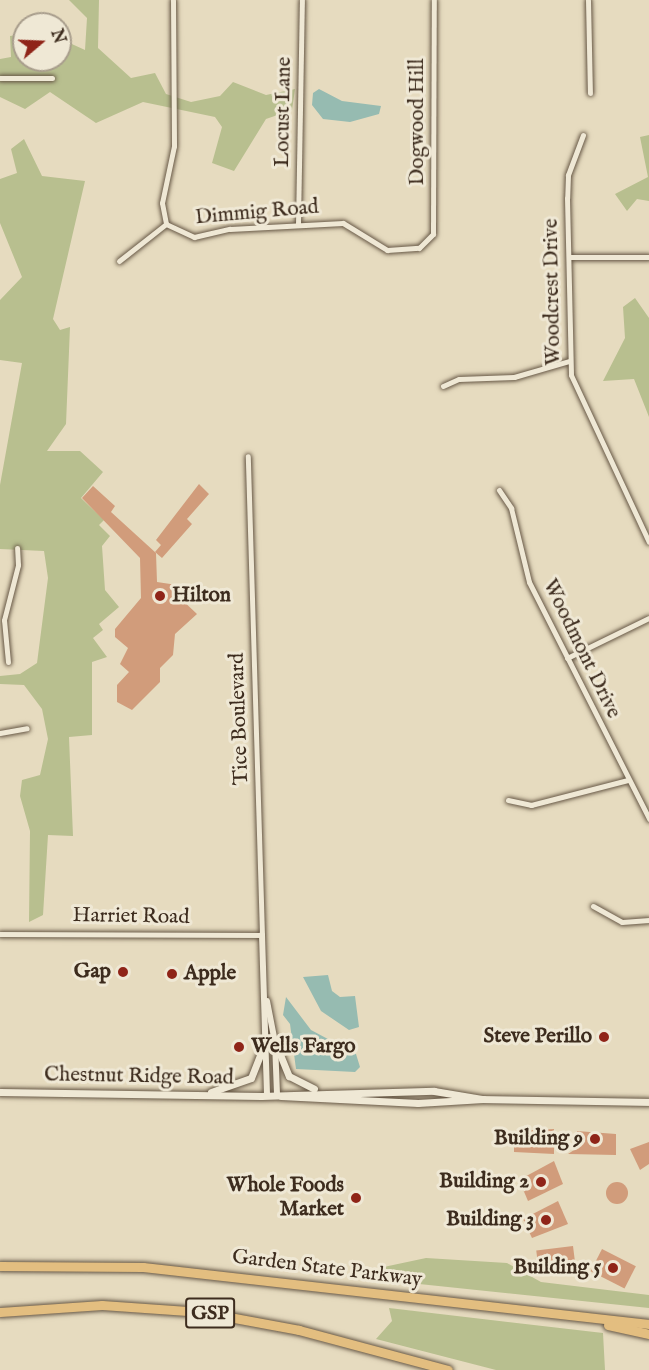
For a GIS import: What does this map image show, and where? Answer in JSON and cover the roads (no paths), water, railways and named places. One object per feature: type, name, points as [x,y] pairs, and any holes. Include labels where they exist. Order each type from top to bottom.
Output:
[{"type":"highway","name":"Garden State Parkway","points":[[0,1266],[142,1267],[649,1324]]},
{"type":"highway","name":"GSP","points":[[0,1312],[102,1305],[202,1312],[277,1325],[448,1370]]},
{"type":"highway","points":[[523,1310],[649,1334]]},
{"type":"main road","points":[[202,1095],[251,1078],[266,1040]]},
{"type":"main road","points":[[275,1042],[289,1076],[319,1091]]},
{"type":"main road","name":"Chestnut Ridge Road","points":[[0,1092],[202,1095],[277,1095],[319,1091],[448,1092],[483,1099]]},
{"type":"main road","name":"Chestnut Ridge Road","points":[[277,1095],[302,1101],[418,1103],[483,1099],[649,1102]]},
{"type":"street","name":"Dimmig Road","points":[[173,0],[174,146],[162,203],[166,224],[194,237],[298,224],[343,223],[387,250],[428,243]]},
{"type":"street","name":"Locust Lane","points":[[298,224],[302,0]]},
{"type":"street","name":"Dogwood Hill","points":[[428,243],[434,232],[434,0]]},
{"type":"street","points":[[588,0],[590,93]]},
{"type":"street","points":[[0,78],[52,78]]},
{"type":"street","name":"Woodcrest Drive","points":[[583,135],[568,174],[569,360],[579,400],[649,542]]},
{"type":"street","points":[[119,261],[166,224]]},
{"type":"street","points":[[569,257],[649,257]]},
{"type":"street","points":[[443,386],[459,379],[514,376],[569,360]]},
{"type":"street","name":"Tice Boulevard","points":[[248,456],[267,1095]]},
{"type":"street","name":"Woodmont Drive","points":[[499,490],[511,508],[523,566],[649,819]]},
{"type":"street","points":[[8,662],[2,621],[18,565],[16,548]]},
{"type":"street","points":[[567,658],[649,618]]},
{"type":"street","points":[[0,733],[27,728]]},
{"type":"street","points":[[508,800],[531,805],[628,780]]},
{"type":"street","points":[[593,906],[622,922],[649,920]]},
{"type":"street","name":"Harriet Road","points":[[0,934],[262,935]]},
{"type":"street","name":"Tice Boulevard","points":[[263,982],[275,1042],[277,1095]]},
{"type":"water","points":[[319,89],[342,101],[381,106],[379,114],[350,122],[323,119],[312,105],[313,93]]},
{"type":"water","points":[[328,975],[332,991],[340,997],[355,996],[359,1027],[349,1030],[321,1011],[303,977]]},
{"type":"water","points":[[286,997],[311,1030],[356,1054],[360,1067],[355,1072],[296,1069],[290,1024],[283,1015]]},
{"type":"place","name":"Hilton","points":[[160,596]]},
{"type":"place","name":"Gap","points":[[123,972]]},
{"type":"place","name":"Apple","points":[[172,974]]},
{"type":"place","name":"Steve Perillo","points":[[604,1037]]},
{"type":"place","name":"Wells Fargo","points":[[239,1047]]},
{"type":"place","name":"Building 9","points":[[595,1139]]},
{"type":"place","name":"Building 2","points":[[541,1182]]},
{"type":"place","name":"Whole Foods Market","points":[[356,1198]]},
{"type":"place","name":"Building 3","points":[[546,1220]]},
{"type":"place","name":"Building 5","points":[[613,1268]]}]
